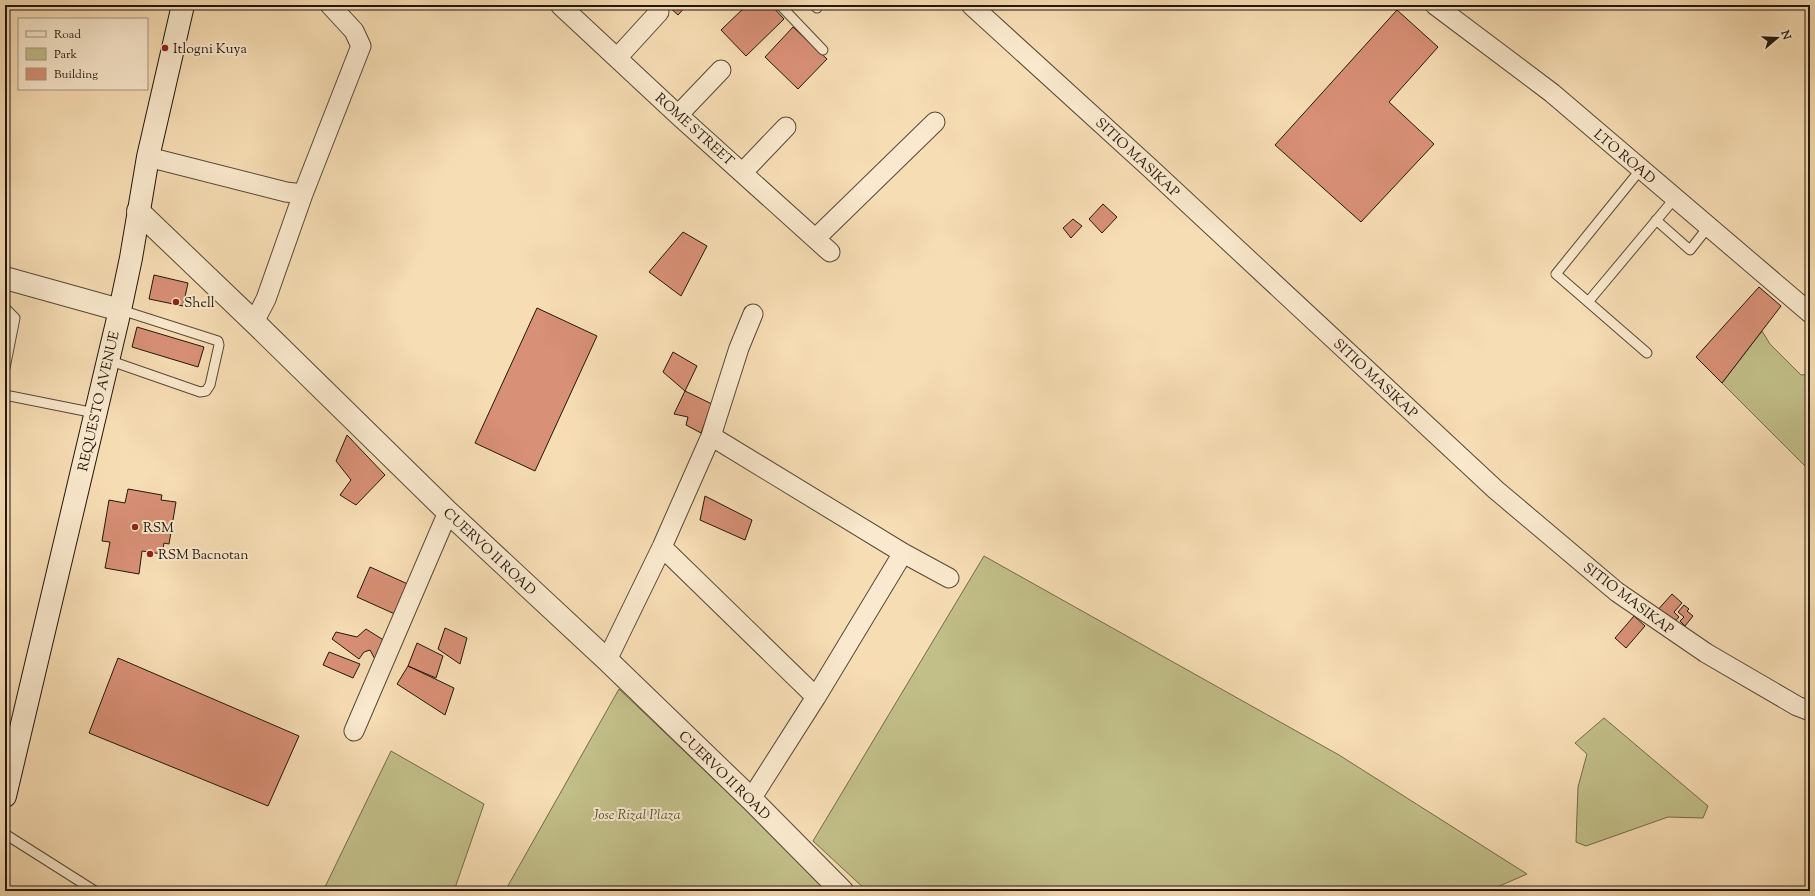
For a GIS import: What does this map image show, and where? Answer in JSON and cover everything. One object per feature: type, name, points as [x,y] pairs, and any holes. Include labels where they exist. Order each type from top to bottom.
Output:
[{"type":"street","name":"REQUESTO AVENUE","points":[[5,796],[120,310],[131,258],[148,157],[182,5]]},
{"type":"street","points":[[254,322],[266,299],[303,194],[362,46],[354,31],[330,5]]},
{"type":"street","name":"ROME STREET","points":[[560,5],[678,115],[830,252]]},
{"type":"street","name":"SITIO MASIKAP","points":[[971,5],[1150,168],[1496,490],[1611,587],[1706,653],[1797,706],[1810,711]]},
{"type":"street","name":"LTO ROAD","points":[[1435,5],[1552,93],[1810,313]]},
{"type":"street","points":[[617,58],[659,12]]},
{"type":"street","points":[[678,115],[721,70]]},
{"type":"street","points":[[816,238],[935,122]]},
{"type":"street","points":[[743,172],[786,127]]},
{"type":"street","points":[[148,157],[286,192],[303,194]]},
{"type":"street","name":"CUERVO II ROAD","points":[[138,212],[254,322],[448,512],[607,660],[842,891]]},
{"type":"street","points":[[5,278],[120,310]]},
{"type":"street","points":[[607,660],[662,547],[711,436],[739,348],[753,314]]},
{"type":"street","points":[[711,436],[903,553],[949,578]]},
{"type":"street","points":[[354,731],[448,512]]},
{"type":"street","points":[[662,547],[816,697]]},
{"type":"street","points":[[751,800],[816,697],[903,553]]},
{"type":"lane","points":[[780,5],[823,50]]},
{"type":"lane","points":[[1641,169],[1556,274],[1647,353]]},
{"type":"lane","points":[[1588,302],[1675,198]]},
{"type":"lane","points":[[1656,220],[1690,250],[1708,226]]},
{"type":"lane","points":[[5,308],[15,318],[5,368]]},
{"type":"lane","points":[[108,360],[200,392],[206,391],[210,385],[219,345],[218,341],[120,310]]},
{"type":"lane","points":[[5,395],[95,413]]},
{"type":"lane","points":[[5,834],[82,888],[95,891]]},
{"type":"green space","points":[[1762,331],[1770,344],[1801,375],[1810,374],[1810,471],[1722,383]]},
{"type":"green space","points":[[984,556],[1339,755],[1527,874],[1488,891],[867,891],[813,841]]},
{"type":"green space","name":"Jose Rizal Plaza","points":[[619,689],[831,891],[505,891]]},
{"type":"green space","points":[[1604,718],[1708,806],[1703,818],[1668,817],[1586,846],[1576,842],[1578,787],[1587,754],[1575,743]]},
{"type":"green space","points":[[391,751],[484,804],[454,891],[323,891]]},
{"type":"building","points":[[667,5],[687,5],[678,15]]},
{"type":"building","points":[[747,5],[771,5],[784,19],[746,56],[721,30]]},
{"type":"building","points":[[1397,10],[1438,47],[1389,102],[1434,144],[1361,222],[1275,145]]},
{"type":"building","points":[[793,27],[827,59],[798,89],[765,57]]},
{"type":"building","points":[[1103,204],[1117,217],[1102,233],[1089,219]]},
{"type":"building","points":[[1073,219],[1082,226],[1071,238],[1063,228]]},
{"type":"building","points":[[683,232],[707,246],[681,296],[649,272]]},
{"type":"building","points":[[154,275],[188,283],[183,306],[149,299]]},
{"type":"building","points":[[1759,287],[1781,306],[1722,383],[1696,357]]},
{"type":"building","points":[[537,308],[597,336],[535,471],[475,443]]},
{"type":"building","points":[[137,327],[204,347],[198,367],[132,347]]},
{"type":"building","points":[[673,352],[697,366],[685,391],[663,372]]},
{"type":"building","points":[[685,391],[712,404],[701,433],[686,425],[688,417],[674,414]]},
{"type":"building","points":[[347,435],[385,475],[356,505],[340,495],[351,480],[336,461]]},
{"type":"building","points":[[128,489],[162,495],[161,500],[176,502],[169,544],[164,543],[162,554],[142,551],[139,574],[105,568],[110,542],[102,541],[109,500],[125,503]]},
{"type":"building","points":[[705,496],[752,520],[745,540],[700,520]]},
{"type":"building","points":[[370,567],[410,585],[397,615],[357,597]]},
{"type":"building","points":[[1672,594],[1682,603],[1674,612],[1679,617],[1670,627],[1655,613]]},
{"type":"building","points":[[1684,605],[1689,609],[1687,611],[1693,616],[1685,626],[1680,621],[1684,617],[1678,612]]},
{"type":"building","points":[[1634,616],[1645,626],[1626,648],[1615,638]]},
{"type":"building","points":[[445,628],[467,638],[460,664],[438,649]]},
{"type":"building","points":[[366,629],[385,641],[377,663],[370,650],[364,652],[359,659],[332,639],[336,632],[357,637]]},
{"type":"building","points":[[417,643],[443,656],[436,678],[408,666]]},
{"type":"building","points":[[329,652],[360,664],[353,678],[323,665]]},
{"type":"building","points":[[118,658],[299,736],[268,806],[89,733]]},
{"type":"building","points":[[408,666],[454,688],[445,715],[397,684]]},
{"type":"place","name":"Itlogni Kuya","points":[[165,48]]},
{"type":"place","name":"Shell","points":[[176,302]]},
{"type":"place","name":"RSM","points":[[135,527]]},
{"type":"place","name":"RSM Bacnotan","points":[[150,554]]}]
